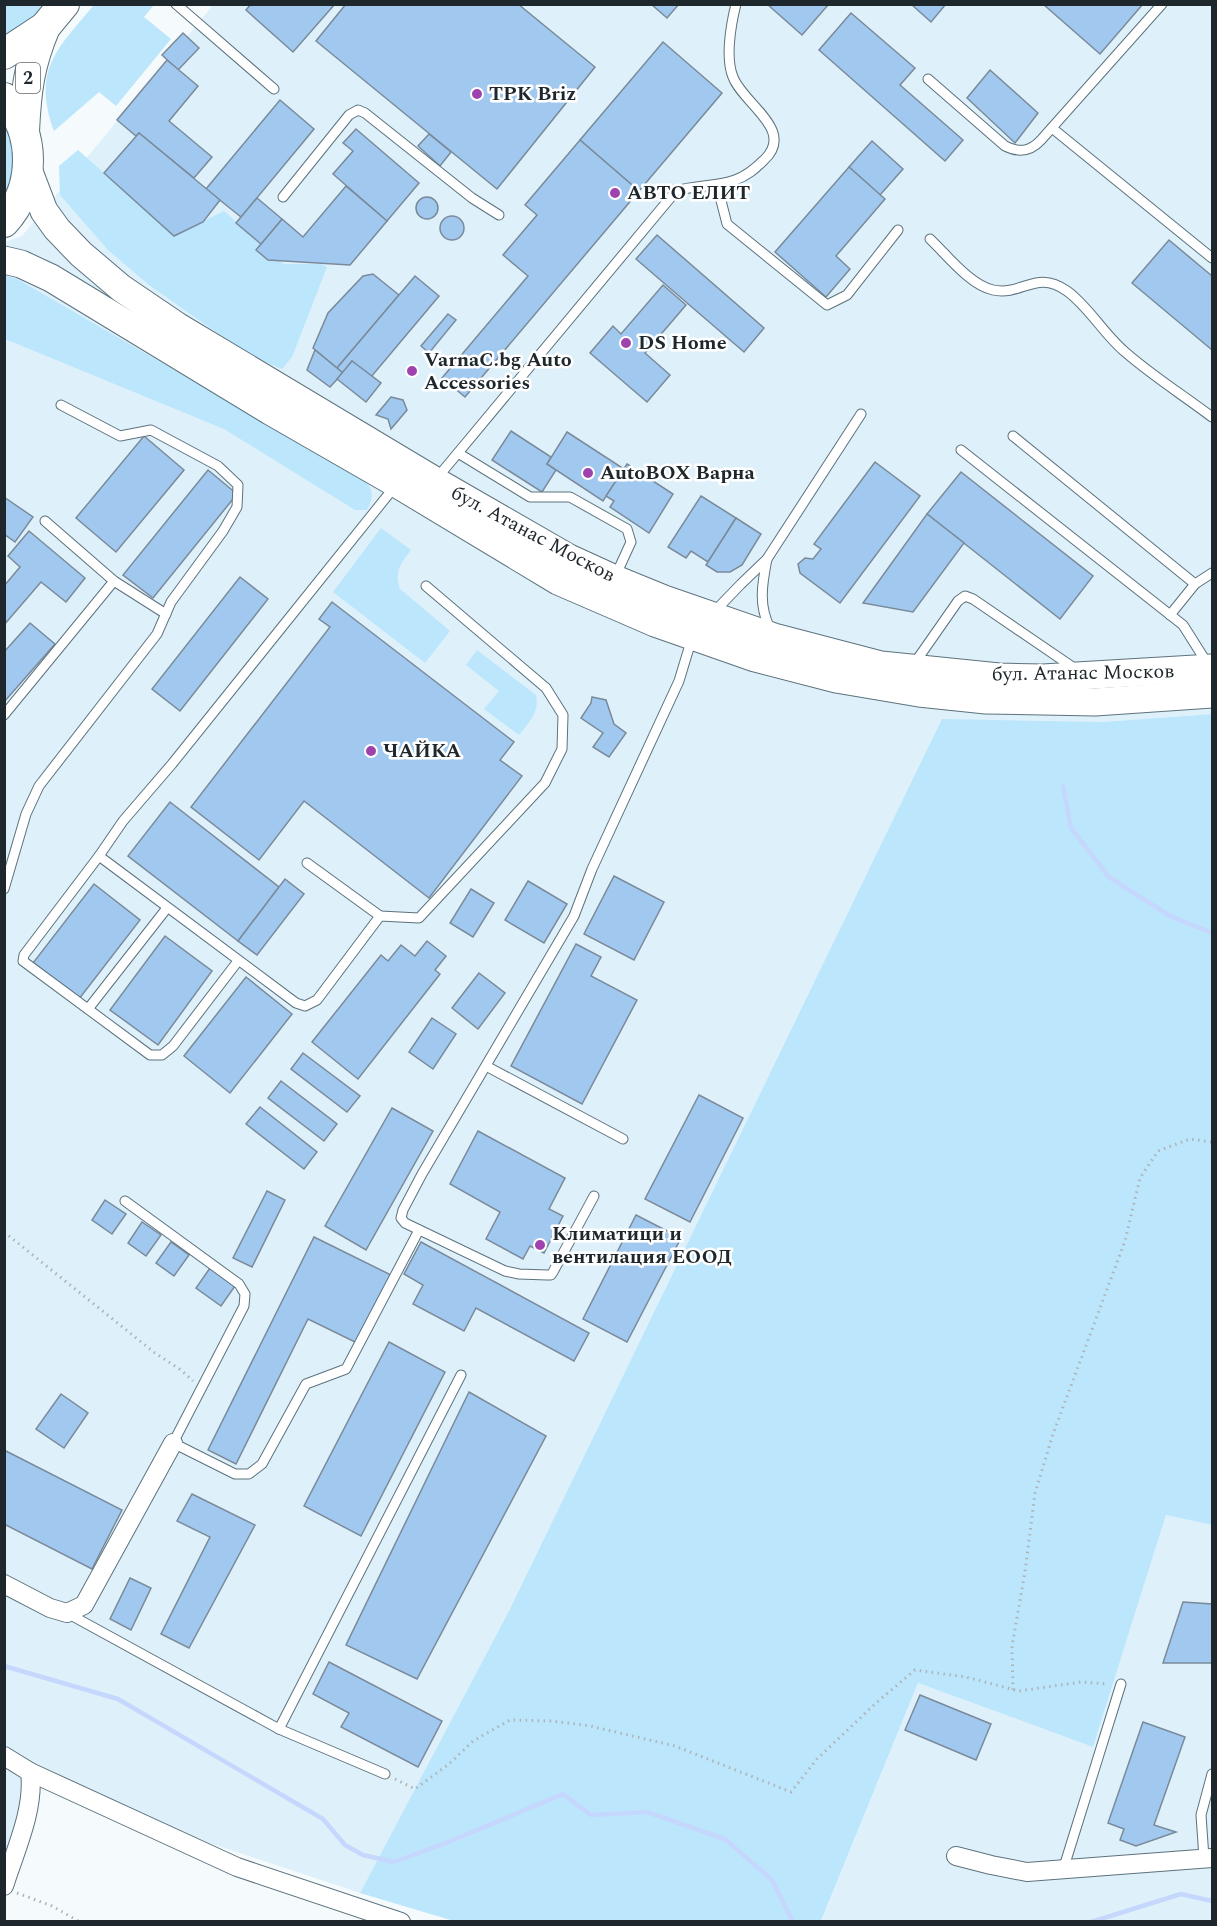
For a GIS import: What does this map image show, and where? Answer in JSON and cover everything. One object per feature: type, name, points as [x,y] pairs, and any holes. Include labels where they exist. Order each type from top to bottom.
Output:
[{"type":"main road","name":"2","points":[[4,54],[45,27],[64,4]]},
{"type":"main road","name":"2","points":[[24,131],[26,88],[34,54],[45,27]]},
{"type":"main road","name":"2","points":[[4,98],[12,106],[24,131],[28,150],[28,169],[23,193],[12,214],[4,222]]},
{"type":"main road","name":"бул. Атанас Москов","points":[[28,169],[44,211],[57,229],[81,254],[121,288],[416,478],[558,581],[606,603],[755,658],[824,676],[919,693],[986,700],[1084,702],[1212,677]]},
{"type":"main road","name":"бул. Атанас Москов","points":[[4,260],[21,264],[51,278],[270,411],[416,478],[569,558],[615,579],[711,616],[774,637],[881,665],[999,677],[1212,677]]},
{"type":"street","points":[[4,1584],[50,1608],[67,1613],[84,1605],[173,1443]]},
{"type":"street","points":[[4,1756],[30,1772],[237,1867],[401,1922]]},
{"type":"street","points":[[9,1889],[32,1786],[30,1772]]},
{"type":"street","points":[[956,1856],[1027,1872],[1208,1858]]},
{"type":"lane","points":[[176,4],[274,89]]},
{"type":"lane","points":[[238,961],[172,1046],[162,1055],[150,1055],[23,961],[24,955],[123,821],[416,478],[458,453],[676,191],[717,185],[750,174],[769,155],[776,144],[774,134],[768,122],[737,86],[731,74],[729,56],[736,4]]},
{"type":"lane","points":[[928,79],[1005,146],[1012,150],[1028,150],[1036,146],[1162,4]]},
{"type":"lane","points":[[283,197],[349,115],[358,110],[365,113],[472,198],[498,215]]},
{"type":"lane","points":[[1052,128],[1212,258]]},
{"type":"lane","points":[[717,185],[727,224],[827,305],[847,295],[898,230]]},
{"type":"lane","points":[[930,239],[977,284],[994,290],[1014,290],[1025,284],[1049,281],[1068,292],[1124,351],[1212,417]]},
{"type":"lane","points":[[5,884],[26,814],[39,786],[157,633],[171,602],[223,531],[237,507],[238,485],[218,466],[151,430],[120,436],[61,405]]},
{"type":"lane","points":[[711,616],[767,560],[861,414]]},
{"type":"lane","points":[[1013,436],[1194,585]]},
{"type":"lane","points":[[961,450],[1183,625],[1212,677]]},
{"type":"lane","points":[[458,453],[530,497],[570,497],[627,529],[631,542],[615,579]]},
{"type":"lane","points":[[45,520],[114,581],[166,614]]},
{"type":"lane","points":[[767,560],[762,586],[762,604],[765,619],[774,637]]},
{"type":"lane","points":[[1170,615],[1194,585],[1212,573]]},
{"type":"lane","points":[[4,715],[114,581]]},
{"type":"lane","points":[[308,862],[380,916],[419,918],[545,783],[562,749],[563,715],[546,688],[426,586]]},
{"type":"lane","points":[[910,668],[958,601],[965,596],[982,605],[1088,677]]},
{"type":"lane","points":[[594,1196],[551,1275],[505,1271],[405,1223],[401,1218],[403,1210],[574,915],[592,869],[679,681],[693,636]]},
{"type":"lane","points":[[99,856],[238,961],[296,1003],[305,1006],[317,1000],[380,916]]},
{"type":"lane","points":[[88,1009],[167,908]]},
{"type":"lane","points":[[486,1066],[623,1139]]},
{"type":"lane","points":[[125,1201],[239,1284],[245,1294],[244,1306],[173,1443],[235,1474],[249,1474],[262,1464],[306,1384],[346,1369],[419,1230]]},
{"type":"lane","points":[[279,1729],[461,1375]]},
{"type":"lane","points":[[67,1613],[279,1729],[385,1774]]},
{"type":"lane","points":[[1063,1870],[1121,1684]]},
{"type":"lane","points":[[1208,1858],[1201,1815],[1212,1774]]},
{"type":"path","points":[[1013,1690],[1012,1646],[1025,1572],[1035,1493],[1053,1434],[1125,1240],[1140,1179],[1158,1151],[1190,1139],[1212,1142]]},
{"type":"path","points":[[4,1232],[201,1388]]},
{"type":"path","points":[[385,1774],[415,1789],[449,1764],[473,1741],[510,1720],[552,1721],[590,1726],[675,1746],[791,1792],[817,1759],[915,1670],[966,1677],[1019,1691],[1081,1682],[1121,1684]]},
{"type":"path","points":[[9,1889],[52,1906],[80,1922]]},
{"type":"shaded area","points":[[5,5],[47,5],[5,45]]},
{"type":"shaded area","points":[[94,5],[154,5],[144,17],[171,39],[116,106],[99,92],[54,131],[48,110],[47,76],[59,48]]},
{"type":"shaded area","points":[[213,5],[1212,5],[1212,714],[1102,722],[510,1609],[360,1893],[38,1786],[5,1853],[5,242],[22,236]]},
{"type":"shaded area","points":[[5,122],[10,140],[13,168],[5,195]]},
{"type":"shaded area","points":[[78,150],[174,235],[224,211],[284,264],[321,264],[327,267],[292,357],[282,369],[256,358],[213,330],[149,285],[108,250],[60,195],[59,166]]},
{"type":"shaded area","points":[[4,275],[17,279],[366,481],[372,496],[367,510],[355,510],[224,429],[5,339]]},
{"type":"shaded area","points":[[381,528],[411,550],[398,573],[400,589],[450,631],[425,663],[333,592]]},
{"type":"shaded area","points":[[477,650],[536,695],[535,712],[519,735],[484,709],[499,691],[466,665]]},
{"type":"shaded area","points":[[1212,714],[1212,1525],[1166,1515],[1093,1747],[918,1683],[821,1921],[454,1921],[360,1893],[510,1609],[942,719],[1102,722]]},
{"type":"shaded area","points":[[1166,1515],[1212,1525],[1212,1921],[821,1922],[918,1683],[1093,1747]]},
{"type":"building","points":[[251,4],[335,4],[293,52],[246,10]]},
{"type":"building","name":"TPK Briz","points":[[346,4],[518,4],[595,67],[497,189],[316,41]]},
{"type":"building","points":[[651,4],[679,4],[667,18]]},
{"type":"building","points":[[767,4],[827,4],[828,5],[802,35]]},
{"type":"building","points":[[911,4],[946,4],[931,22]]},
{"type":"building","points":[[1043,4],[1143,4],[1100,54]]},
{"type":"building","points":[[851,13],[915,68],[900,85],[963,140],[945,161],[819,50]]},
{"type":"building","points":[[183,33],[199,48],[178,70],[162,55]]},
{"type":"building","points":[[663,42],[722,93],[639,191],[580,140]]},
{"type":"building","points":[[167,60],[198,86],[169,121],[212,157],[194,178],[139,133],[136,136],[117,120]]},
{"type":"building","points":[[990,70],[1038,113],[1015,143],[967,98]]},
{"type":"building","points":[[280,100],[314,129],[241,217],[206,189]]},
{"type":"building","points":[[356,129],[419,183],[387,221],[333,174],[353,151],[343,143]]},
{"type":"building","points":[[139,133],[220,200],[203,222],[174,236],[104,173]]},
{"type":"building","points":[[429,134],[451,152],[440,166],[418,146]]},
{"type":"building","points":[[580,140],[639,191],[465,397],[442,378],[528,276],[503,255],[537,215],[525,205]]},
{"type":"building","points":[[872,141],[903,169],[880,195],[849,167]]},
{"type":"building","points":[[849,167],[885,199],[836,256],[850,269],[826,297],[775,252]]},
{"type":"building","points":[[346,186],[387,221],[350,265],[268,260],[256,250],[282,219],[303,237]]},
{"type":"building","points":[[427,197],[435,200],[438,208],[435,216],[427,219],[419,216],[416,208],[419,200]]},
{"type":"building","points":[[257,198],[282,219],[261,244],[236,223]]},
{"type":"building","points":[[452,216],[460,220],[464,228],[460,236],[452,240],[444,236],[440,228],[444,220]]},
{"type":"building","points":[[657,235],[764,328],[744,352],[636,259]]},
{"type":"building","points":[[1169,240],[1212,276],[1212,350],[1132,283]]},
{"type":"building","points":[[373,274],[399,295],[337,368],[313,348],[328,313],[363,276]]},
{"type":"building","points":[[415,276],[439,296],[371,377],[352,361],[343,373],[337,368]]},
{"type":"building","name":"DS Home","points":[[663,285],[686,305],[645,353],[670,375],[647,402],[590,353],[613,326],[621,334]]},
{"type":"building","points":[[448,314],[456,320],[429,353],[421,346]]},
{"type":"building","points":[[315,350],[343,373],[330,387],[307,370]]},
{"type":"building","points":[[352,361],[381,383],[366,402],[337,379]]},
{"type":"building","points":[[391,397],[403,400],[407,410],[391,429],[388,419],[376,415]]},
{"type":"building","points":[[511,431],[551,457],[547,464],[556,470],[542,492],[492,460]]},
{"type":"building","points":[[567,432],[624,469],[603,501],[547,464]]},
{"type":"building","points":[[144,436],[184,470],[116,552],[76,518]]},
{"type":"building","points":[[875,462],[920,496],[840,603],[800,573],[798,564],[805,558],[813,559],[821,549],[814,544]]},
{"type":"building","points":[[627,464],[673,494],[649,533],[610,507],[614,501],[606,496]]},
{"type":"building","points":[[208,470],[237,494],[153,598],[123,575]]},
{"type":"building","points":[[961,472],[1093,576],[1060,619],[927,514]]},
{"type":"building","points":[[701,496],[736,518],[708,562],[691,551],[686,558],[668,547]]},
{"type":"building","points":[[4,497],[33,517],[15,542],[4,534]]},
{"type":"building","points":[[927,514],[964,543],[913,612],[863,603]]},
{"type":"building","points":[[736,518],[761,534],[742,565],[730,572],[717,572],[706,565]]},
{"type":"building","points":[[29,531],[85,578],[66,602],[41,582],[4,625],[4,586],[20,567],[8,556]]},
{"type":"building","points":[[240,577],[268,599],[180,711],[152,689]]},
{"type":"building","name":"ЧАЙКА","points":[[332,602],[514,742],[500,760],[522,776],[429,898],[304,801],[259,860],[191,807],[330,627],[319,619]]},
{"type":"building","points":[[30,623],[55,644],[4,702],[4,652]]},
{"type":"building","points":[[592,697],[606,700],[614,724],[626,733],[609,757],[593,747],[603,733],[581,718],[591,703]]},
{"type":"building","points":[[170,802],[279,887],[238,941],[128,856]]},
{"type":"building","points":[[614,876],[664,902],[634,960],[584,934]]},
{"type":"building","points":[[285,879],[304,894],[257,955],[238,941]]},
{"type":"building","points":[[528,881],[567,904],[544,943],[505,920]]},
{"type":"building","points":[[94,884],[140,920],[79,999],[33,963]]},
{"type":"building","points":[[471,889],[494,903],[473,937],[450,923]]},
{"type":"building","points":[[165,936],[212,971],[158,1045],[110,1010]]},
{"type":"building","points":[[427,941],[446,956],[435,970],[440,974],[358,1079],[312,1042],[381,955],[388,961],[401,945],[415,956]]},
{"type":"building","points":[[576,944],[601,957],[591,976],[637,1000],[582,1104],[511,1066]]},
{"type":"building","points":[[479,973],[505,993],[478,1029],[452,1008]]},
{"type":"building","points":[[246,977],[292,1014],[230,1093],[184,1056]]},
{"type":"building","points":[[432,1018],[456,1034],[433,1069],[409,1052]]},
{"type":"building","points":[[303,1053],[360,1096],[347,1112],[291,1069]]},
{"type":"building","points":[[281,1081],[337,1124],[324,1141],[268,1098]]},
{"type":"building","points":[[699,1095],[743,1118],[690,1222],[645,1199]]},
{"type":"building","points":[[260,1107],[317,1152],[304,1169],[246,1124]]},
{"type":"building","points":[[392,1108],[433,1131],[366,1250],[325,1226]]},
{"type":"building","points":[[478,1131],[565,1178],[549,1209],[563,1216],[544,1253],[530,1246],[523,1259],[486,1239],[500,1212],[450,1184]]},
{"type":"building","points":[[267,1191],[285,1200],[252,1267],[233,1258]]},
{"type":"building","points":[[105,1200],[126,1214],[112,1234],[92,1220]]},
{"type":"building","points":[[636,1215],[681,1238],[627,1342],[583,1319]]},
{"type":"building","points":[[142,1222],[161,1235],[146,1256],[128,1243]]},
{"type":"building","points":[[314,1237],[391,1275],[357,1343],[308,1319],[236,1464],[208,1450]]},
{"type":"building","points":[[171,1242],[189,1255],[174,1276],[156,1263]]},
{"type":"building","points":[[421,1242],[589,1333],[574,1361],[476,1308],[464,1331],[413,1304],[423,1285],[404,1274]]},
{"type":"building","points":[[210,1268],[235,1286],[221,1306],[196,1288]]},
{"type":"building","points":[[389,1342],[445,1372],[361,1536],[304,1506]]},
{"type":"building","points":[[469,1392],[546,1436],[417,1679],[346,1645]]},
{"type":"building","points":[[61,1394],[88,1413],[64,1448],[36,1429]]},
{"type":"building","points":[[4,1450],[122,1510],[92,1569],[4,1524]]},
{"type":"building","points":[[192,1494],[255,1525],[189,1648],[161,1634],[210,1537],[177,1521]]},
{"type":"building","points":[[130,1578],[151,1588],[131,1630],[110,1619]]},
{"type":"building","points":[[1183,1602],[1212,1604],[1212,1663],[1163,1663]]},
{"type":"building","points":[[329,1662],[442,1721],[418,1767],[341,1727],[349,1713],[313,1694]]},
{"type":"building","points":[[920,1695],[991,1724],[976,1760],[905,1730]]},
{"type":"building","points":[[1143,1722],[1185,1737],[1154,1825],[1176,1832],[1136,1846],[1120,1840],[1124,1829],[1108,1823]]},
{"type":"waterway","points":[[1063,786],[1071,828],[1109,877],[1170,916],[1212,933]]},
{"type":"waterway","points":[[4,1666],[118,1699],[323,1819],[345,1845],[363,1855],[394,1862],[563,1794],[591,1815],[647,1812],[725,1839],[772,1880],[793,1922]]},
{"type":"waterway","points":[[1091,1922],[1181,1894],[1212,1901]]},
{"type":"place","name":"TPK Briz","points":[[477,94]]},
{"type":"place","name":"АВТО ЕЛИТ","points":[[615,193]]},
{"type":"place","name":"DS Home","points":[[626,343]]},
{"type":"place","name":"VarnaC.bg Auto Accessories","points":[[412,371]]},
{"type":"place","name":"AutoBOX Варна","points":[[588,473]]},
{"type":"place","name":"ЧАЙКА","points":[[371,751]]},
{"type":"place","name":"Климатици и вентилация ЕООД","points":[[540,1245]]}]
